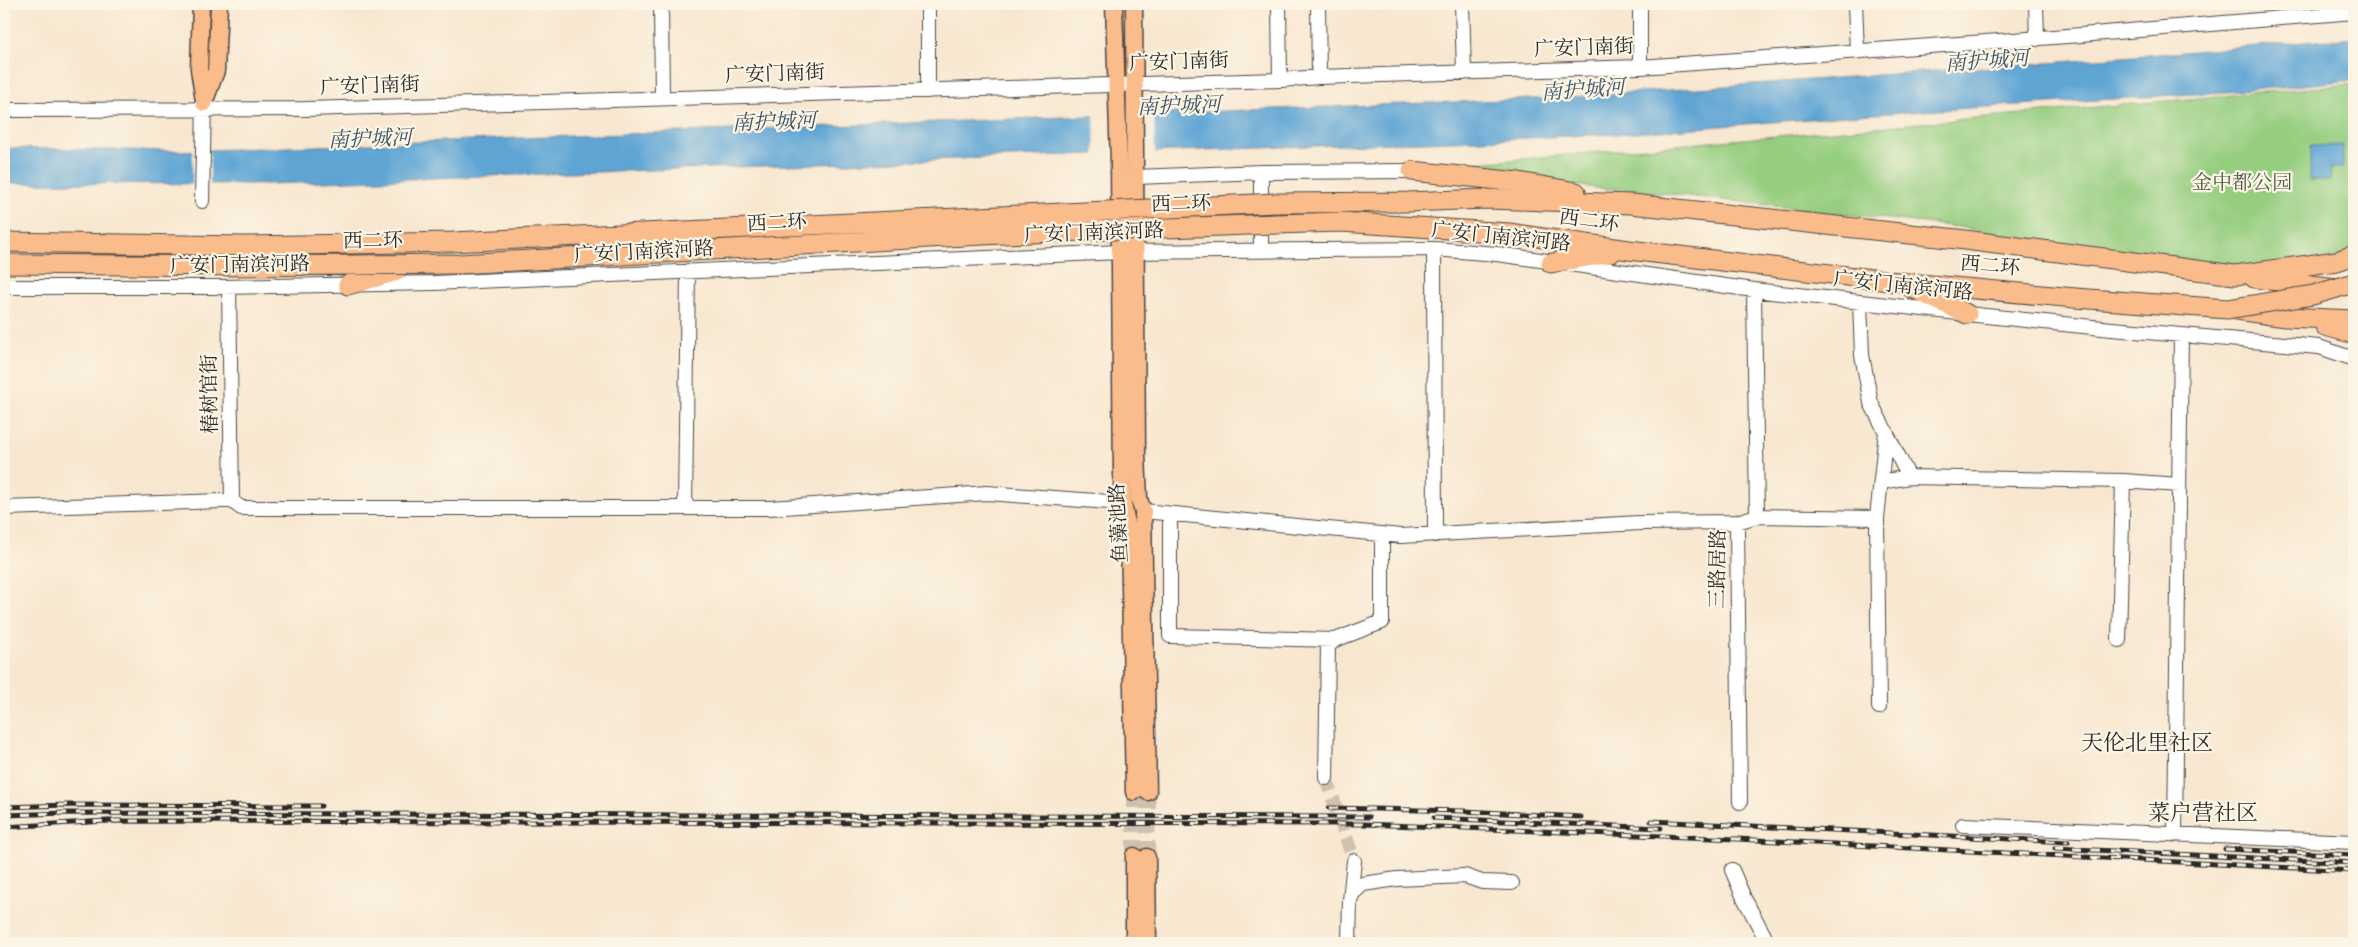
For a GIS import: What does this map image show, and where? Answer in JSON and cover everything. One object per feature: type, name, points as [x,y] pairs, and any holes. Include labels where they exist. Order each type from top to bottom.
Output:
[{"type":"highway","points":[[1412,171],[1519,182],[1631,204]]},
{"type":"highway","name":"西二环","points":[[4,242],[244,246],[452,242],[1276,203],[1486,199],[1631,204],[1957,239],[2235,275],[2337,262],[2354,255]]},
{"type":"highway","name":"西二环","points":[[4,264],[244,266],[420,264],[1001,234],[1341,222],[1509,233],[1629,250],[1898,282],[2075,298],[2228,308],[2313,295],[2354,283]]},
{"type":"highway","points":[[1551,263],[1629,250]]},
{"type":"highway","points":[[348,284],[420,264]]},
{"type":"highway","points":[[2235,275],[2285,283],[2354,289]]},
{"type":"highway","points":[[1898,282],[1967,314]]},
{"type":"highway","points":[[2228,308],[2285,317],[2354,334]]},
{"type":"highway","points":[[2285,317],[2354,320]]},
{"type":"main road","points":[[201,4],[199,69],[204,107]]},
{"type":"main road","points":[[204,107],[216,71],[219,4]]},
{"type":"main road","points":[[1114,4],[1116,87],[1130,168]]},
{"type":"main road","points":[[1128,252],[1130,168],[1135,87],[1134,4]]},
{"type":"main road","name":"鱼藻池路","points":[[1128,252],[1139,499],[1143,511],[1141,792],[1129,534],[1123,503],[1128,252]]},
{"type":"main road","points":[[1134,943],[1140,857],[1148,943]]},
{"type":"street","points":[[661,4],[662,95]]},
{"type":"street","points":[[928,4],[928,87]]},
{"type":"street","points":[[1279,4],[1280,76]]},
{"type":"street","points":[[1318,4],[1319,73]]},
{"type":"street","points":[[1462,4],[1464,69]]},
{"type":"street","points":[[1640,4],[1640,63]]},
{"type":"street","points":[[1856,4],[1857,47]]},
{"type":"street","points":[[2036,4],[2037,34]]},
{"type":"street","name":"广安门南街","points":[[2037,34],[2354,6]]},
{"type":"street","name":"广安门南街","points":[[4,110],[204,107],[928,87],[1135,87],[1319,73],[1640,63],[2354,12]]},
{"type":"street","name":"广安门南街","points":[[4,102],[204,107]]},
{"type":"street","points":[[202,201],[204,107]]},
{"type":"street","points":[[1130,168],[1261,172],[1412,171]]},
{"type":"street","points":[[1260,251],[1261,172]]},
{"type":"street","points":[[1434,249],[1435,535]]},
{"type":"street","name":"广安门南滨河路","points":[[4,286],[225,287],[434,284],[1128,252],[1434,249],[1497,254],[1754,290],[1967,314],[2319,347],[2354,359]]},
{"type":"street","points":[[685,508],[688,271]]},
{"type":"street","name":"椿树馆街","points":[[225,287],[227,501]]},
{"type":"street","name":"三路居路","points":[[1740,802],[1737,522],[1757,516],[1754,290]]},
{"type":"street","points":[[1860,302],[1864,364],[1871,403],[1909,477]]},
{"type":"street","points":[[2175,835],[2181,335]]},
{"type":"street","points":[[1879,706],[1877,518],[1886,430]]},
{"type":"street","points":[[1881,482],[1909,477],[2123,481],[2179,484]]},
{"type":"street","points":[[2119,640],[2123,481]]},
{"type":"street","points":[[4,508],[227,501],[241,508],[770,508],[987,493],[1123,503]]},
{"type":"street","points":[[1143,511],[1382,535],[1435,535],[1640,524],[1737,522]]},
{"type":"street","points":[[1170,514],[1170,636],[1335,640]]},
{"type":"street","points":[[1757,516],[1877,518]]},
{"type":"street","points":[[1326,778],[1328,646],[1335,640],[1382,622],[1382,535]]},
{"type":"street","points":[[1963,825],[2354,842]]},
{"type":"street","points":[[1349,943],[1350,900],[1354,861]]},
{"type":"street","points":[[1732,870],[1744,898],[1768,943]]},
{"type":"street","points":[[1350,900],[1353,893],[1363,884],[1397,879],[1465,876],[1482,882],[1512,883]]},
{"type":"green space","name":"金中都公园","points":[[2354,84],[2354,255],[2235,275],[1959,227],[1645,191],[1598,188],[1433,167]]},
{"type":"water","points":[[2354,38],[2354,80],[2240,91],[1859,115],[1634,133],[267,184],[4,183],[4,148],[179,151],[1558,98],[2061,62]]},
{"type":"water","points":[[2343,145],[2343,168],[2331,168],[2330,180],[2310,180],[2310,146]]},
{"type":"pier","points":[[1154,111],[1155,154],[1095,156],[1094,113]]},
{"type":"pier","points":[[193,148],[210,148],[210,186],[192,186]]},
{"type":"tunnel","points":[[1326,778],[1354,861]]},
{"type":"tunnel","points":[[1134,792],[1134,856]]},
{"type":"tunnel","points":[[1147,857],[1148,792]]},
{"type":"railway","points":[[4,807],[68,805],[321,806]]},
{"type":"railway","points":[[1329,808],[1464,811],[1581,817]]},
{"type":"railway","points":[[4,815],[66,813],[1369,817]]},
{"type":"railway","points":[[1434,818],[1661,828]]},
{"type":"railway","points":[[4,827],[107,821],[1364,824],[1737,839],[2354,871]]},
{"type":"railway","points":[[1651,821],[2068,842]]},
{"type":"railway","points":[[2055,848],[2354,863]]},
{"type":"railway","points":[[2225,849],[2354,855]]},
{"type":"district","name":"天伦北里社区","points":[[2147,744]]},
{"type":"district","name":"菜户营社区","points":[[2203,814]]},
{"type":"water label","name":"南护城河","points":[[1987,62]]},
{"type":"water label","name":"南护城河","points":[[1583,91]]},
{"type":"water label","name":"南护城河","points":[[1179,107]]},
{"type":"water label","name":"南护城河","points":[[774,123]]},
{"type":"water label","name":"南护城河","points":[[370,140]]}]
